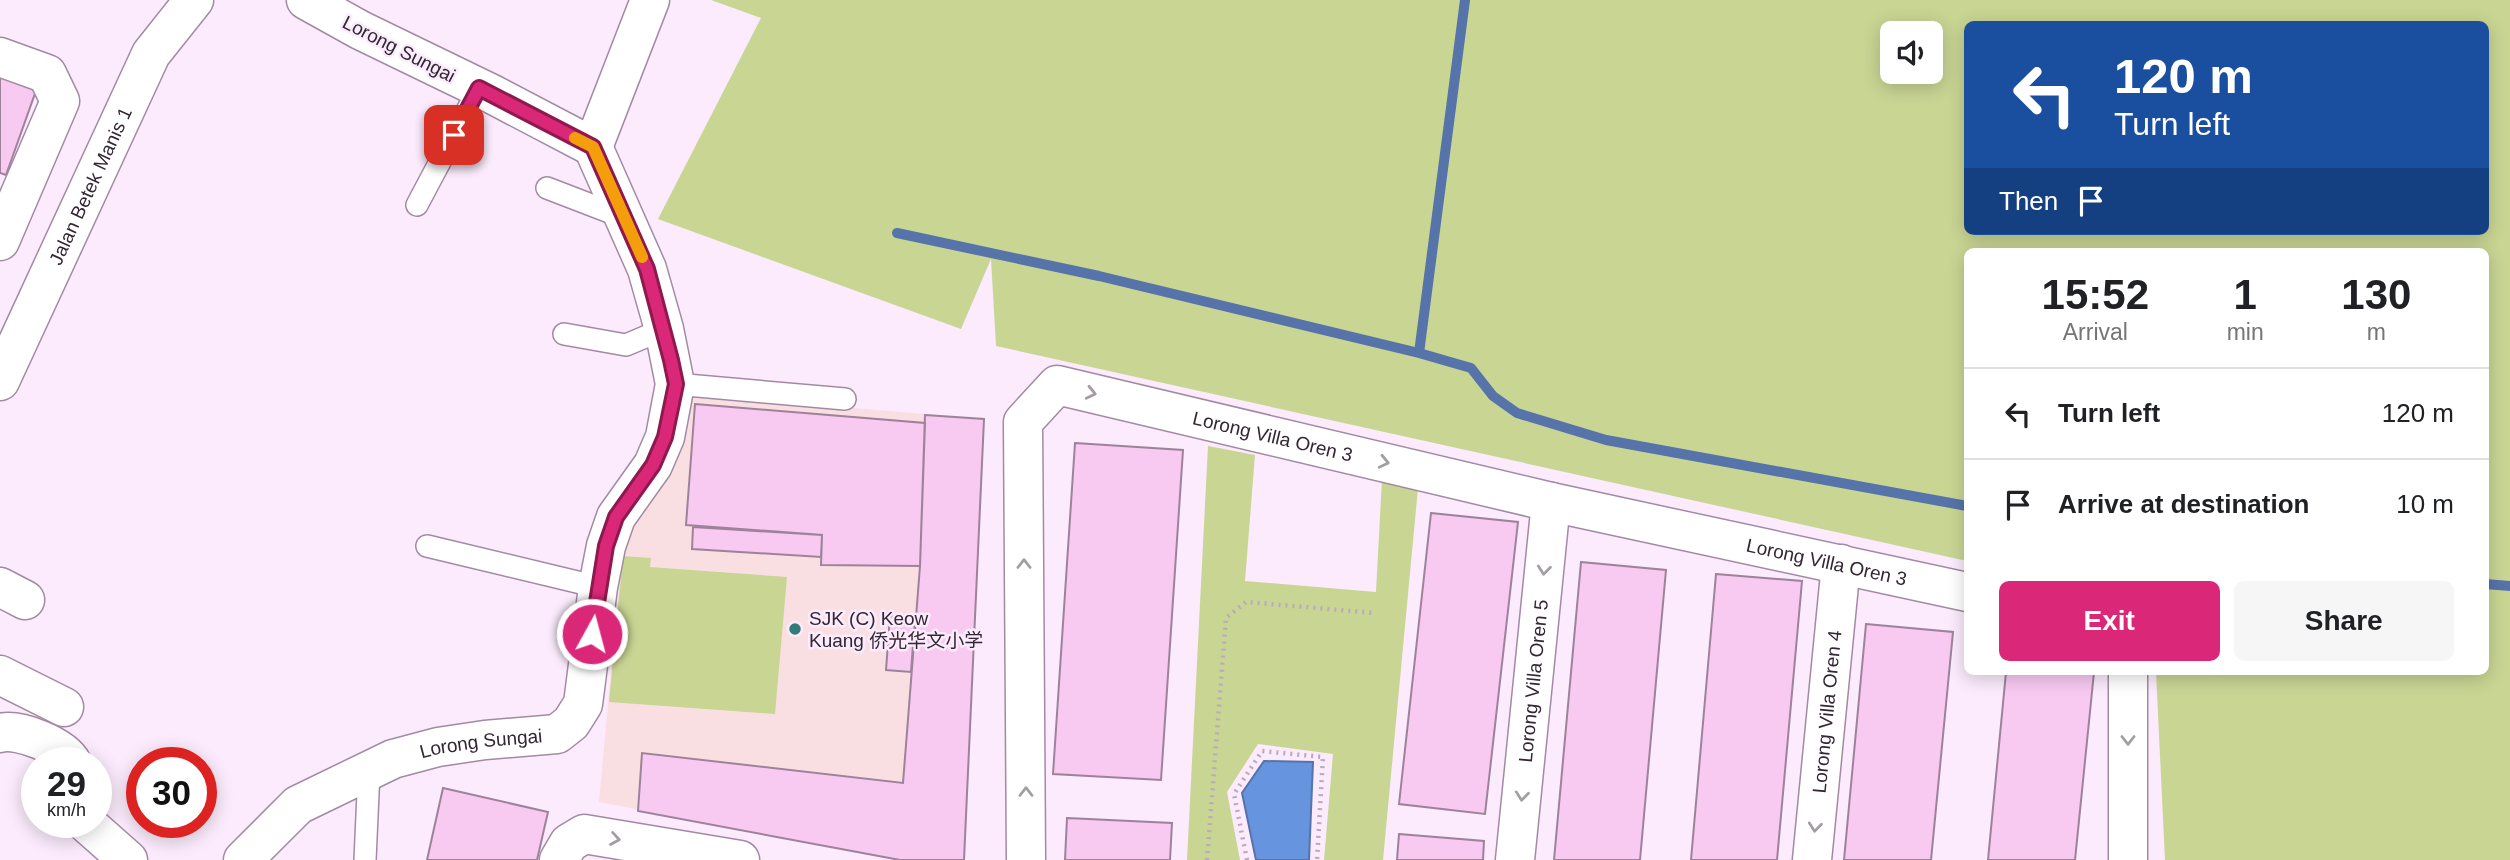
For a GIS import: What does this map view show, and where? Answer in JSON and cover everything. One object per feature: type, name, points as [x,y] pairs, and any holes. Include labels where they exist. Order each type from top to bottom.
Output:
[{"type":"street","name":"Jalan Betek Manis 1","points":[[1,375],[16,307],[151,54],[194,0]]},
{"type":"street","name":"Lorong Sungai","points":[[253,858],[299,805],[393,759],[438,747],[557,734],[571,723],[583,704],[606,546],[616,517],[653,465],[665,437],[676,384],[647,269],[593,147],[306,0]]},
{"type":"street","points":[[593,147],[650,0]]},
{"type":"street","points":[[0,57],[47,74],[60,102],[0,242]]},
{"type":"street","name":"Lorong Villa Oren 3","points":[[1026,860],[1023,422],[1057,385],[1551,502],[1964,591]]},
{"type":"street","name":"Lorong Villa Oren 5","points":[[1515,860],[1551,502]]},
{"type":"street","name":"Lorong Villa Oren 4","points":[[1812,860],[1841,564]]},
{"type":"street","points":[[0,675],[64,707]]},
{"type":"street","points":[[2128,675],[2128,860]]},
{"type":"street","points":[[0,733],[21,734],[55,747]]},
{"type":"street","points":[[559,860],[569,843],[584,834],[740,860]]},
{"type":"street","points":[[103,838],[128,860]]},
{"type":"lane","points":[[417,205],[479,88]]},
{"type":"lane","points":[[547,188],[625,218]]},
{"type":"lane","points":[[564,334],[626,345],[664,329]]},
{"type":"lane","points":[[676,384],[845,399]]},
{"type":"lane","points":[[428,547],[598,587]]},
{"type":"lane","points":[[365,860],[369,771]]},
{"type":"path","points":[[1207,860],[1226,618],[1246,602],[1375,613]]},
{"type":"path","points":[[1247,860],[1234,794],[1262,751],[1323,757],[1317,860]]},
{"type":"shaded area","name":"SJK (C) Keow Kuang 侨光华文小学","points":[[688,394],[984,419],[964,860],[900,860],[599,802],[624,529],[678,456]]},
{"type":"green space","points":[[711,0],[2510,0],[2510,860],[2165,860],[2156,675],[2489,675],[2489,248],[1964,248],[1964,560],[996,346],[991,259],[961,329],[658,219],[761,18]]},
{"type":"green space","points":[[1208,446],[1255,455],[1245,581],[1376,592],[1382,479],[1418,488],[1383,860],[1324,860],[1333,754],[1258,744],[1227,792],[1240,860],[1187,860]]},
{"type":"green space","points":[[623,556],[651,558],[650,567],[787,577],[775,714],[609,702]]},
{"type":"water","points":[[1264,761],[1313,762],[1309,860],[1256,860],[1242,793]]},
{"type":"building","points":[[0,72],[38,85],[6,175],[0,173]]},
{"type":"building","points":[[695,404],[925,423],[920,566],[821,565],[822,535],[686,525]]},
{"type":"building","points":[[925,415],[984,419],[964,860],[900,860],[638,811],[642,753],[903,783],[920,566]]},
{"type":"building","points":[[1075,443],[1183,450],[1161,780],[1053,774]]},
{"type":"building","points":[[1431,513],[1518,522],[1485,814],[1399,804]]},
{"type":"building","points":[[693,527],[822,535],[821,557],[692,549]]},
{"type":"building","points":[[1581,562],[1666,570],[1640,860],[1554,860]]},
{"type":"building","points":[[1716,574],[1802,581],[1777,860],[1691,860]]},
{"type":"building","points":[[890,616],[915,618],[911,672],[886,670]]},
{"type":"building","points":[[1866,624],[1953,632],[1931,860],[1844,860]]},
{"type":"building","points":[[2006,675],[2094,675],[2075,860],[1988,860]]},
{"type":"building","points":[[443,788],[548,812],[537,860],[427,860]]},
{"type":"building","points":[[1067,818],[1172,823],[1170,860],[1065,860]]},
{"type":"building","points":[[1399,834],[1484,841],[1483,860],[1397,860]]},
{"type":"waterway","points":[[1419,353],[1465,0]]},
{"type":"waterway","points":[[897,233],[1099,276],[1471,368],[1493,396],[1517,413],[1606,440],[1964,505]]},
{"type":"waterway","points":[[2489,584],[2510,586]]},
{"type":"slow traffic","points":[[575,138],[593,147],[642,257]]},
{"type":"place","name":"SJK (C) Keow Kuang 侨光华文小学","points":[[795,629]]},
{"type":"route","points":[[454,135],[479,88],[593,147],[647,269],[664,329],[676,384],[665,437],[653,465],[616,517],[606,546],[592,634]]}]
